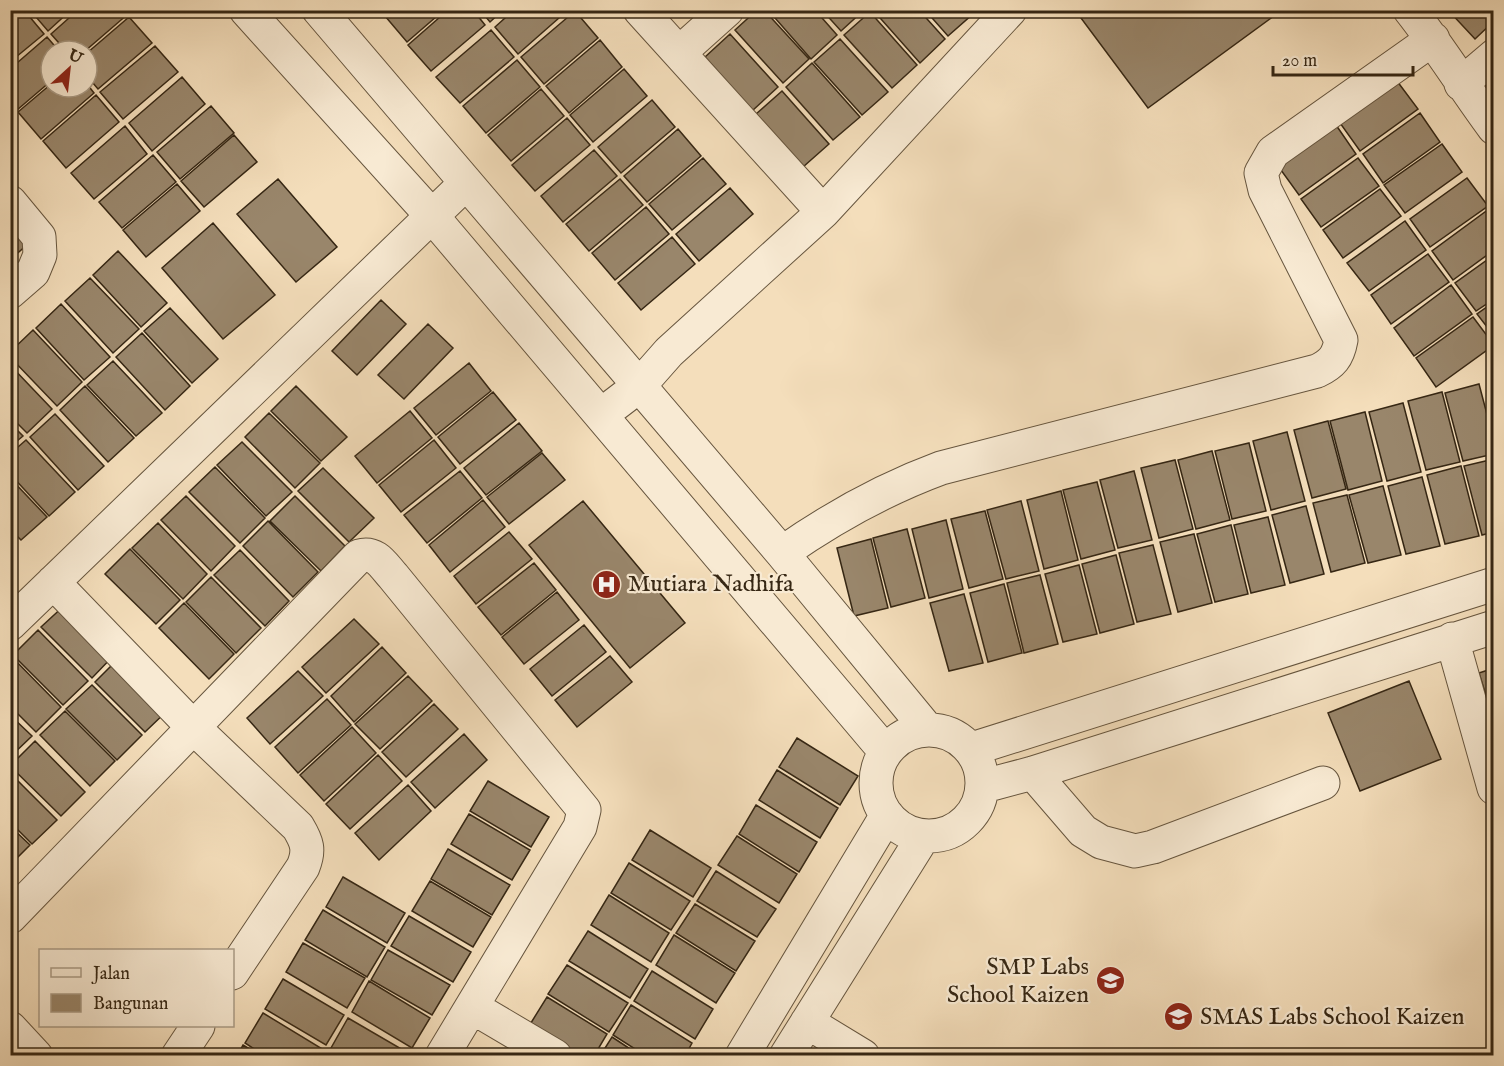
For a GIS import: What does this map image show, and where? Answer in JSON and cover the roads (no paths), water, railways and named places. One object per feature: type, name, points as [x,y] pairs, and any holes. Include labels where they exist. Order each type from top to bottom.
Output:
[{"type":"street","points":[[246,10],[432,216],[885,751]]},
{"type":"street","points":[[319,10],[782,553],[927,729]]},
{"type":"street","points":[[640,10],[823,212]]},
{"type":"street","points":[[679,53],[727,10]]},
{"type":"street","points":[[601,415],[639,386],[669,352],[823,212],[1010,10]]},
{"type":"street","points":[[1410,10],[1433,39],[1461,84],[1494,128]]},
{"type":"street","points":[[782,553],[825,523],[907,480],[941,468],[1317,371],[1334,362],[1341,340],[1265,190],[1261,173],[1273,152],[1433,39]]},
{"type":"street","points":[[1461,84],[1494,56]]},
{"type":"street","points":[[10,624],[466,183]]},
{"type":"street","points":[[10,202],[39,237],[40,255],[33,272],[10,292]]},
{"type":"street","points":[[10,917],[359,556],[368,554],[376,557],[584,810],[580,827],[442,1056]]},
{"type":"street","points":[[54,582],[193,727],[298,827],[307,842],[308,855],[303,867],[234,970]]},
{"type":"street","points":[[972,749],[1494,584]]},
{"type":"street","points":[[984,786],[1032,773],[1494,627]]},
{"type":"street","points":[[1452,639],[1494,788]]},
{"type":"street","points":[[927,729],[952,734],[972,749],[984,786],[978,807],[964,825],[944,835],[923,837],[903,830],[887,815],[877,795],[876,772],[885,751],[904,736],[927,729]]},
{"type":"street","points":[[1032,773],[1083,831],[1101,842],[1135,851],[1153,847],[1323,783]]},
{"type":"street","points":[[742,1056],[887,815]]},
{"type":"street","points":[[786,1056],[923,837]]},
{"type":"street","points":[[472,1007],[555,1056]]},
{"type":"street","points":[[807,1022],[863,1056]]},
{"type":"street","points":[[178,1056],[197,1027]]},
{"type":"street","points":[[10,1028],[34,1055]]},
{"type":"place","name":"Mutiara Nadhifa","points":[[607,584]]},
{"type":"place","name":"SMP Labs School Kaizen","points":[[1110,981]]},
{"type":"place","name":"SMAS Labs School Kaizen","points":[[1179,1017]]}]
